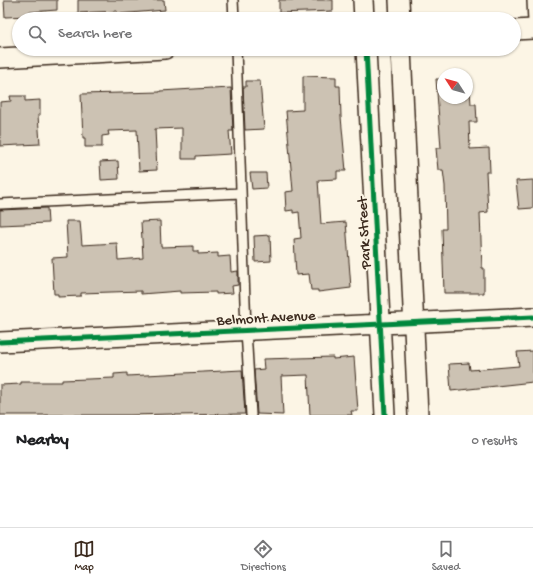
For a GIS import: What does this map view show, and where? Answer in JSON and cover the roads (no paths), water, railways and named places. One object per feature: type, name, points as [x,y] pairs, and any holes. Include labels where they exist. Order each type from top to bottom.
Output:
[{"type":"street","points":[[363,0],[364,12]]},
{"type":"street","points":[[399,0],[400,12]]},
{"type":"street","points":[[521,30],[533,29]]},
{"type":"street","points":[[0,58],[37,56]]},
{"type":"street","name":"Park Street","points":[[366,56],[384,415]]},
{"type":"street","points":[[401,56],[418,415]]},
{"type":"street","name":"Belmont Avenue","points":[[0,342],[533,317]]},
{"type":"lane","points":[[233,0],[234,12]]},
{"type":"lane","points":[[532,0],[533,22]]},
{"type":"lane","points":[[236,56],[246,330],[252,415]]},
{"type":"lane","points":[[0,204],[241,193]]}]
